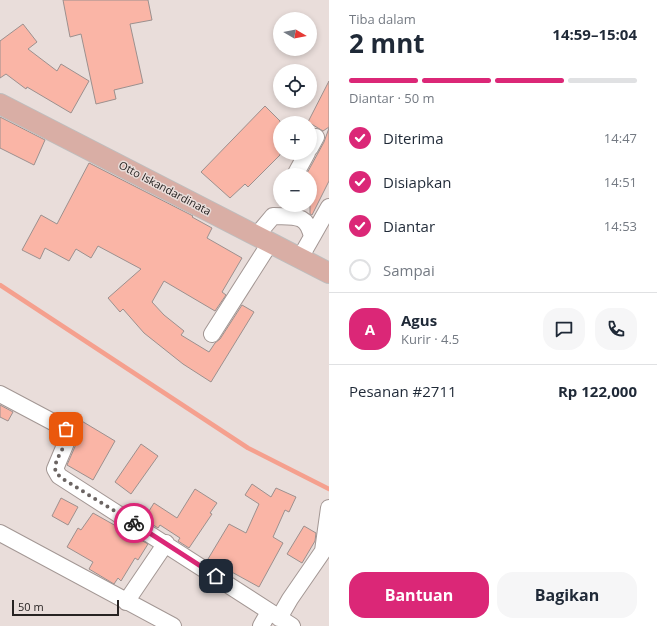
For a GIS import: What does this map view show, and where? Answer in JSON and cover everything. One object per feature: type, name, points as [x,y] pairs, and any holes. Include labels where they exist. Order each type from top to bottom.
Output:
[{"type":"main road","name":"Otto Iskandardinata","points":[[0,104],[329,273]]},
{"type":"street","points":[[300,258],[329,207]]},
{"type":"street","points":[[212,334],[264,239],[276,212]]},
{"type":"street","points":[[281,212],[288,216],[303,220],[310,228],[312,237]]},
{"type":"street","points":[[0,394],[66,429],[68,438],[55,469],[59,476],[166,543],[280,619]]},
{"type":"street","points":[[261,626],[280,619],[290,599],[323,551],[329,508]]},
{"type":"street","points":[[0,532],[126,602],[174,626]]},
{"type":"street","points":[[126,602],[166,543]]},
{"type":"building","points":[[63,0],[148,0],[152,20],[130,24],[143,83],[114,90],[116,99],[96,104],[81,34],[70,37]]},
{"type":"building","points":[[23,24],[37,42],[28,49],[57,71],[61,64],[89,81],[71,113],[27,87],[26,89],[6,74],[0,78],[0,41]]},
{"type":"building","points":[[329,81],[329,127],[323,131],[317,127],[317,116],[311,116],[315,108],[317,108],[317,104]]},
{"type":"building","points":[[265,106],[275,116],[273,116],[273,160],[275,160],[248,187],[245,184],[230,198],[201,172]]},
{"type":"building","points":[[0,117],[45,140],[34,165],[0,148]]},
{"type":"building","points":[[329,128],[329,181],[317,205],[317,168],[310,168],[314,160],[317,160],[317,155]]},
{"type":"building","points":[[89,163],[193,216],[192,217],[212,228],[207,238],[242,258],[222,292],[226,295],[215,311],[164,281],[152,302],[164,315],[184,331],[181,335],[209,352],[215,343],[220,339],[242,305],[254,312],[211,382],[183,364],[144,333],[123,309],[120,312],[108,298],[141,269],[98,246],[91,258],[76,249],[69,261],[45,248],[40,259],[22,250],[41,215],[57,224]]},
{"type":"building","points":[[0,405],[13,412],[8,421],[0,417]]},
{"type":"building","points":[[80,420],[115,441],[93,480],[67,465],[77,442],[75,427]]},
{"type":"building","points":[[141,444],[158,456],[131,494],[115,482]]},
{"type":"building","points":[[252,484],[271,497],[276,488],[296,497],[289,512],[285,510],[273,537],[283,543],[259,587],[208,559],[229,524],[246,533],[259,504],[245,495]]},
{"type":"building","points":[[195,489],[217,503],[210,513],[212,514],[189,548],[178,541],[180,538],[160,525],[158,528],[144,519],[154,503],[177,518]]},
{"type":"building","points":[[61,498],[78,507],[68,525],[52,516]]},
{"type":"building","points":[[93,513],[148,544],[138,560],[135,558],[121,581],[118,578],[114,584],[89,569],[93,562],[67,547],[78,528],[81,530]]},
{"type":"building","points":[[304,526],[316,533],[315,541],[302,563],[287,554]]},
{"type":"waterway","points":[[0,285],[248,448],[329,489]]},
{"type":"way so far","points":[[66,429],[68,438],[56,465],[56,473],[63,479],[134,523]]},
{"type":"route","points":[[134,523],[216,576]]}]
